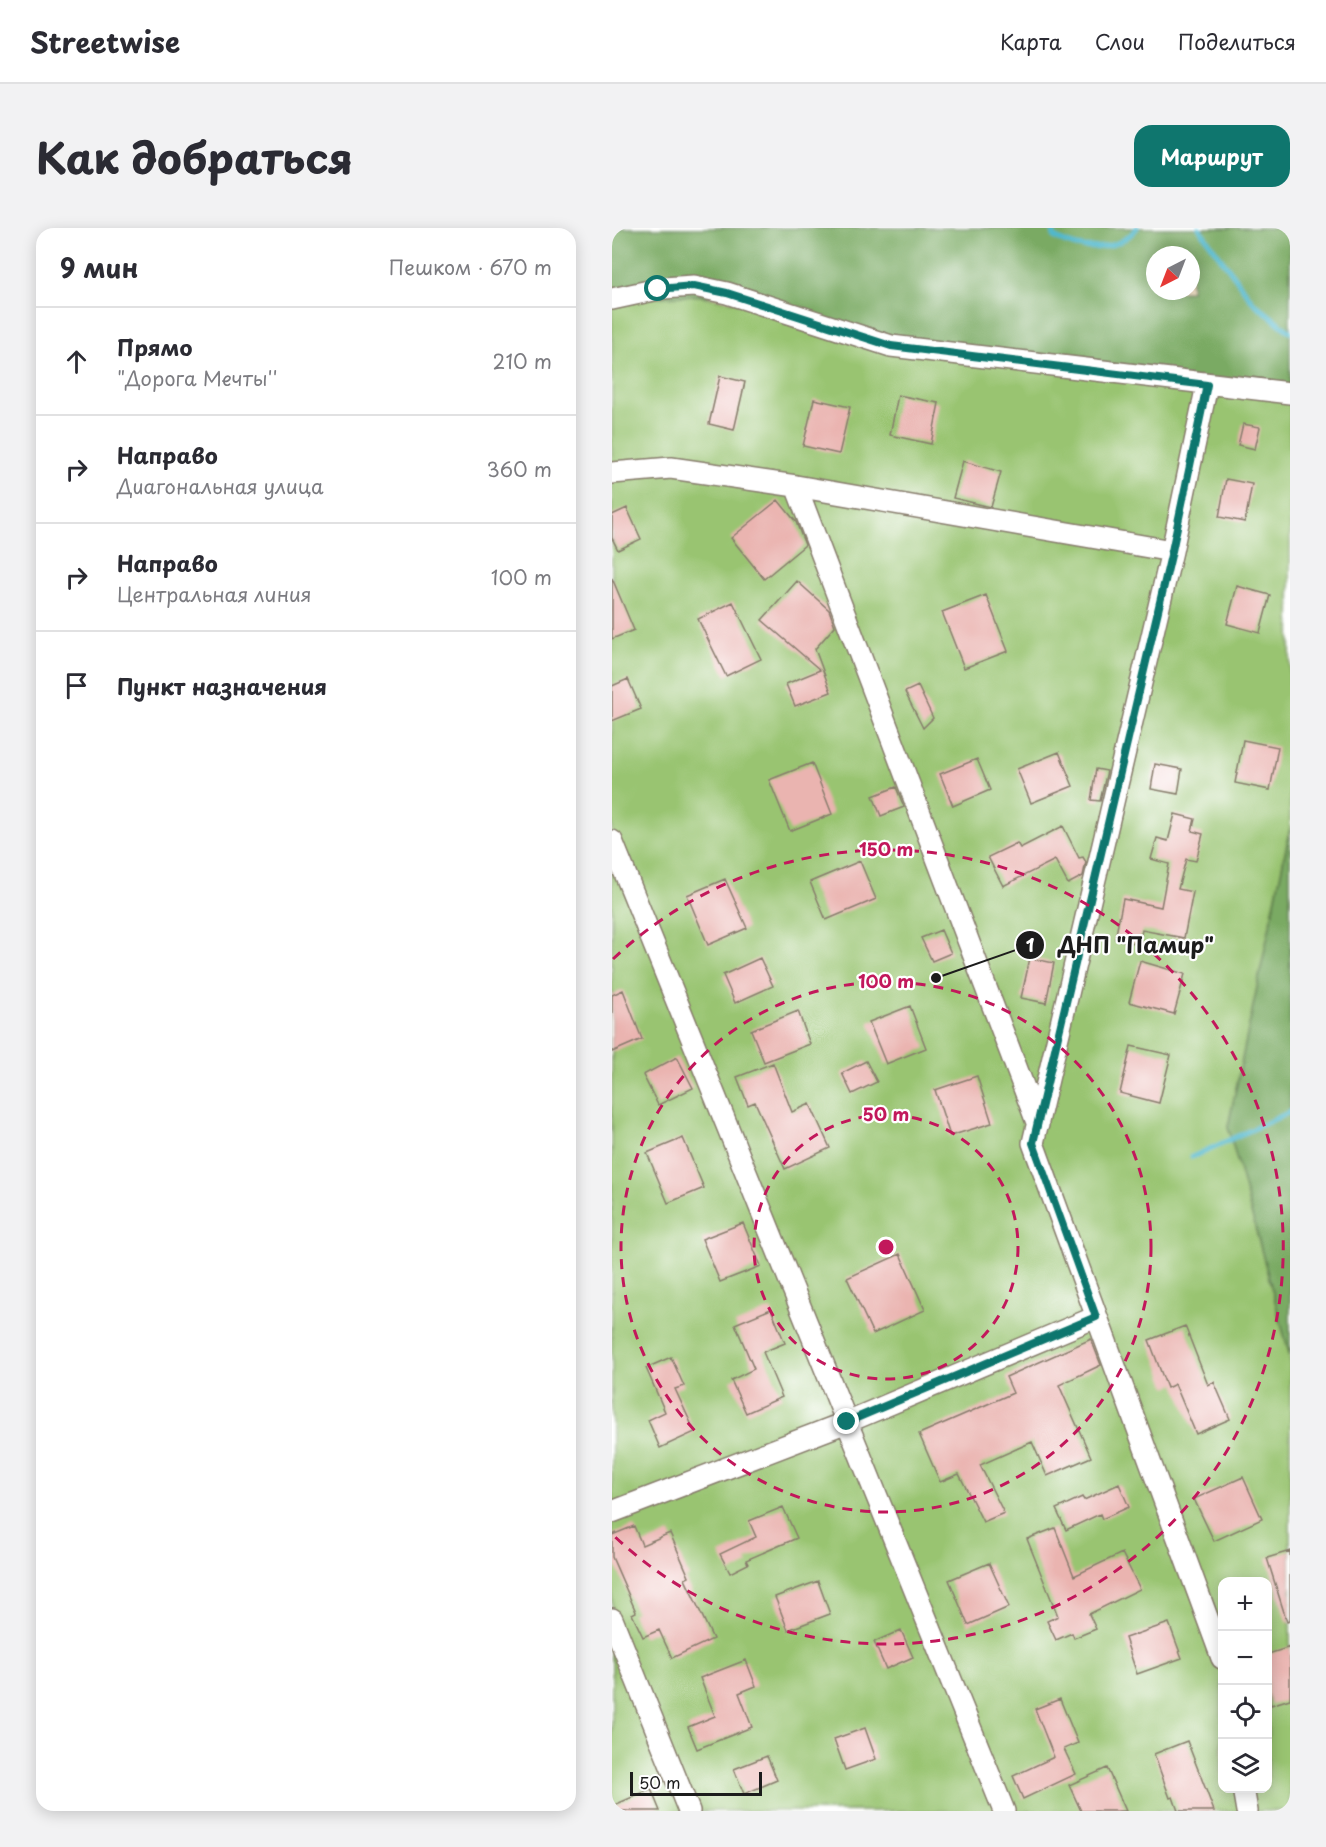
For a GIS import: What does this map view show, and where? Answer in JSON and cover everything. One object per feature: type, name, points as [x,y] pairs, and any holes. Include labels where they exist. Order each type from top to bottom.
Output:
[{"type":"street","points":[[612,299],[663,288],[694,286],[727,293],[891,346],[1290,393]]},
{"type":"street","points":[[1207,385],[1172,551],[1033,1143],[1218,1647]]},
{"type":"street","points":[[612,473],[671,468],[796,486],[1172,551]]},
{"type":"street","points":[[796,486],[1038,1125]]},
{"type":"street","points":[[612,841],[1004,1811]]},
{"type":"street","points":[[612,1512],[847,1422],[1096,1317]]},
{"type":"street","points":[[612,1618],[689,1811]]},
{"type":"street","points":[[1244,1793],[1247,1811]]},
{"type":"green space","points":[[612,228],[1290,228],[1290,392],[891,346],[730,294],[612,299]]},
{"type":"green space","points":[[658,289],[1290,392],[1290,829],[1228,1127],[1290,1356],[1290,1811],[612,1811],[612,299]]},
{"type":"green space","points":[[1290,829],[1290,1356],[1228,1127]]},
{"type":"building","points":[[720,376],[745,382],[734,430],[709,424]]},
{"type":"building","points":[[898,395],[939,403],[931,444],[890,435]]},
{"type":"building","points":[[814,399],[850,407],[839,454],[803,446]]},
{"type":"building","points":[[1243,424],[1260,427],[1255,449],[1238,445]]},
{"type":"building","points":[[963,461],[1001,472],[991,507],[953,498]]},
{"type":"building","points":[[1226,479],[1252,484],[1245,522],[1219,517]]},
{"type":"building","points":[[778,500],[796,522],[805,545],[764,579],[731,538]]},
{"type":"building","points":[[627,508],[641,539],[618,550],[612,538],[612,515]]},
{"type":"building","points":[[612,578],[634,630],[612,639]]},
{"type":"building","points":[[797,581],[829,610],[835,626],[815,649],[831,692],[795,706],[786,684],[820,670],[762,620]]},
{"type":"building","points":[[1237,586],[1270,595],[1260,633],[1227,624]]},
{"type":"building","points":[[986,595],[1008,651],[964,668],[942,612]]},
{"type":"building","points":[[733,602],[761,659],[726,676],[698,619]]},
{"type":"building","points":[[628,679],[641,709],[612,721],[612,686]]},
{"type":"building","points":[[918,686],[933,718],[923,728],[905,692]]},
{"type":"building","points":[[1243,740],[1278,747],[1270,790],[1235,783]]},
{"type":"building","points":[[1059,752],[1073,786],[1031,803],[1017,769]]},
{"type":"building","points":[[977,759],[990,790],[953,806],[940,774]]},
{"type":"building","points":[[812,763],[832,814],[790,831],[769,780]]},
{"type":"building","points":[[1155,764],[1182,769],[1178,794],[1151,789]]},
{"type":"building","points":[[1096,769],[1107,771],[1100,801],[1091,800]]},
{"type":"building","points":[[896,787],[904,807],[881,816],[873,796]]},
{"type":"building","points":[[1175,814],[1195,819],[1192,831],[1203,834],[1196,861],[1186,859],[1178,889],[1193,892],[1184,938],[1142,930],[1139,944],[1115,939],[1123,899],[1161,907],[1169,864],[1151,859],[1157,838],[1168,841]]},
{"type":"building","points":[[1063,826],[1079,858],[1083,857],[1086,862],[1083,876],[1068,884],[1055,860],[1003,886],[988,857],[1017,843],[1020,848]]},
{"type":"building","points":[[860,861],[876,899],[826,920],[810,882]]},
{"type":"building","points":[[725,879],[747,928],[708,945],[687,895]]},
{"type":"building","points":[[941,930],[951,953],[932,961],[921,938]]},
{"type":"building","points":[[760,958],[773,986],[735,1003],[723,975]]},
{"type":"building","points":[[1030,958],[1054,963],[1046,1003],[1021,998]]},
{"type":"building","points":[[1140,961],[1185,974],[1174,1014],[1129,1002]]},
{"type":"building","points":[[623,990],[642,1039],[612,1052],[612,995]]},
{"type":"building","points":[[910,1006],[926,1048],[886,1064],[869,1022]]},
{"type":"building","points":[[798,1011],[810,1044],[764,1062],[751,1030]]},
{"type":"building","points":[[1131,1046],[1171,1055],[1159,1103],[1120,1093]]},
{"type":"building","points":[[677,1057],[693,1088],[658,1105],[643,1075]]},
{"type":"building","points":[[866,1061],[877,1082],[852,1094],[842,1073]]},
{"type":"building","points":[[773,1063],[792,1112],[810,1104],[830,1148],[785,1169],[755,1102],[748,1105],[737,1077]]},
{"type":"building","points":[[977,1076],[992,1123],[950,1136],[935,1090]]},
{"type":"building","points":[[683,1138],[704,1188],[668,1203],[647,1153]]},
{"type":"building","points":[[743,1223],[761,1266],[720,1282],[702,1239]]},
{"type":"building","points":[[900,1254],[925,1310],[873,1334],[847,1278]]},
{"type":"building","points":[[771,1309],[785,1343],[763,1352],[782,1397],[746,1413],[731,1380],[754,1369],[735,1324]]},
{"type":"building","points":[[1185,1326],[1208,1385],[1214,1382],[1230,1419],[1196,1434],[1175,1384],[1167,1388],[1149,1340]]},
{"type":"building","points":[[1091,1339],[1101,1365],[1059,1385],[1091,1457],[1047,1476],[1032,1442],[980,1465],[1004,1513],[983,1522],[959,1474],[940,1482],[919,1434],[1013,1393],[1006,1377]]},
{"type":"building","points":[[671,1357],[684,1386],[675,1389],[695,1432],[660,1448],[648,1420],[665,1412],[646,1368]]},
{"type":"building","points":[[1243,1477],[1262,1519],[1214,1541],[1194,1499]]},
{"type":"building","points":[[1119,1484],[1129,1507],[1102,1519],[1100,1514],[1066,1530],[1056,1509],[1082,1497],[1084,1500]]},
{"type":"building","points":[[783,1507],[797,1538],[746,1560],[748,1564],[730,1573],[720,1554],[756,1537],[749,1521]]},
{"type":"building","points":[[634,1526],[642,1545],[670,1533],[689,1577],[685,1579],[713,1639],[672,1658],[659,1630],[643,1637],[632,1614],[636,1612],[612,1557],[612,1535]]},
{"type":"building","points":[[1055,1528],[1074,1576],[1122,1553],[1140,1589],[1089,1614],[1096,1629],[1074,1638],[1072,1633],[1056,1640],[1047,1621],[1058,1616],[1027,1539]]},
{"type":"building","points":[[1290,1551],[1290,1621],[1287,1622],[1267,1558]]},
{"type":"building","points":[[989,1563],[1009,1607],[968,1625],[949,1580]]},
{"type":"building","points":[[818,1581],[830,1614],[788,1630],[775,1597]]},
{"type":"building","points":[[1169,1623],[1182,1658],[1137,1674],[1125,1638]]},
{"type":"building","points":[[901,1630],[913,1657],[886,1669],[874,1642]]},
{"type":"building","points":[[1290,1647],[1290,1699],[1272,1705],[1272,1685],[1272,1653]]},
{"type":"building","points":[[746,1660],[756,1686],[739,1693],[752,1727],[697,1749],[688,1727],[715,1716],[700,1678]]},
{"type":"building","points":[[1060,1699],[1078,1743],[1064,1749],[1076,1774],[1023,1799],[1013,1776],[1054,1757],[1035,1709]]},
{"type":"building","points":[[865,1728],[876,1759],[845,1770],[834,1739]]},
{"type":"building","points":[[1187,1741],[1214,1811],[1178,1811],[1173,1797],[1170,1798],[1154,1754]]},
{"type":"building","points":[[767,1756],[777,1780],[744,1794],[734,1769]]},
{"type":"building","points":[[1107,1768],[1126,1811],[1081,1811],[1069,1785]]},
{"type":"building","points":[[651,1789],[660,1811],[612,1811],[612,1806]]},
{"type":"waterway","points":[[1053,228],[1054,237],[1064,242],[1097,248],[1119,242],[1137,228]]},
{"type":"waterway","points":[[1199,228],[1253,302],[1290,332]]},
{"type":"waterway","points":[[1192,1157],[1290,1112]]},
{"type":"place","name":"ДНП \"Памир\"","points":[[936,978]]},
{"type":"route","points":[[658,289],[694,286],[727,293],[891,346],[1207,385],[1172,551],[1033,1143],[1096,1317],[847,1422]]}]
